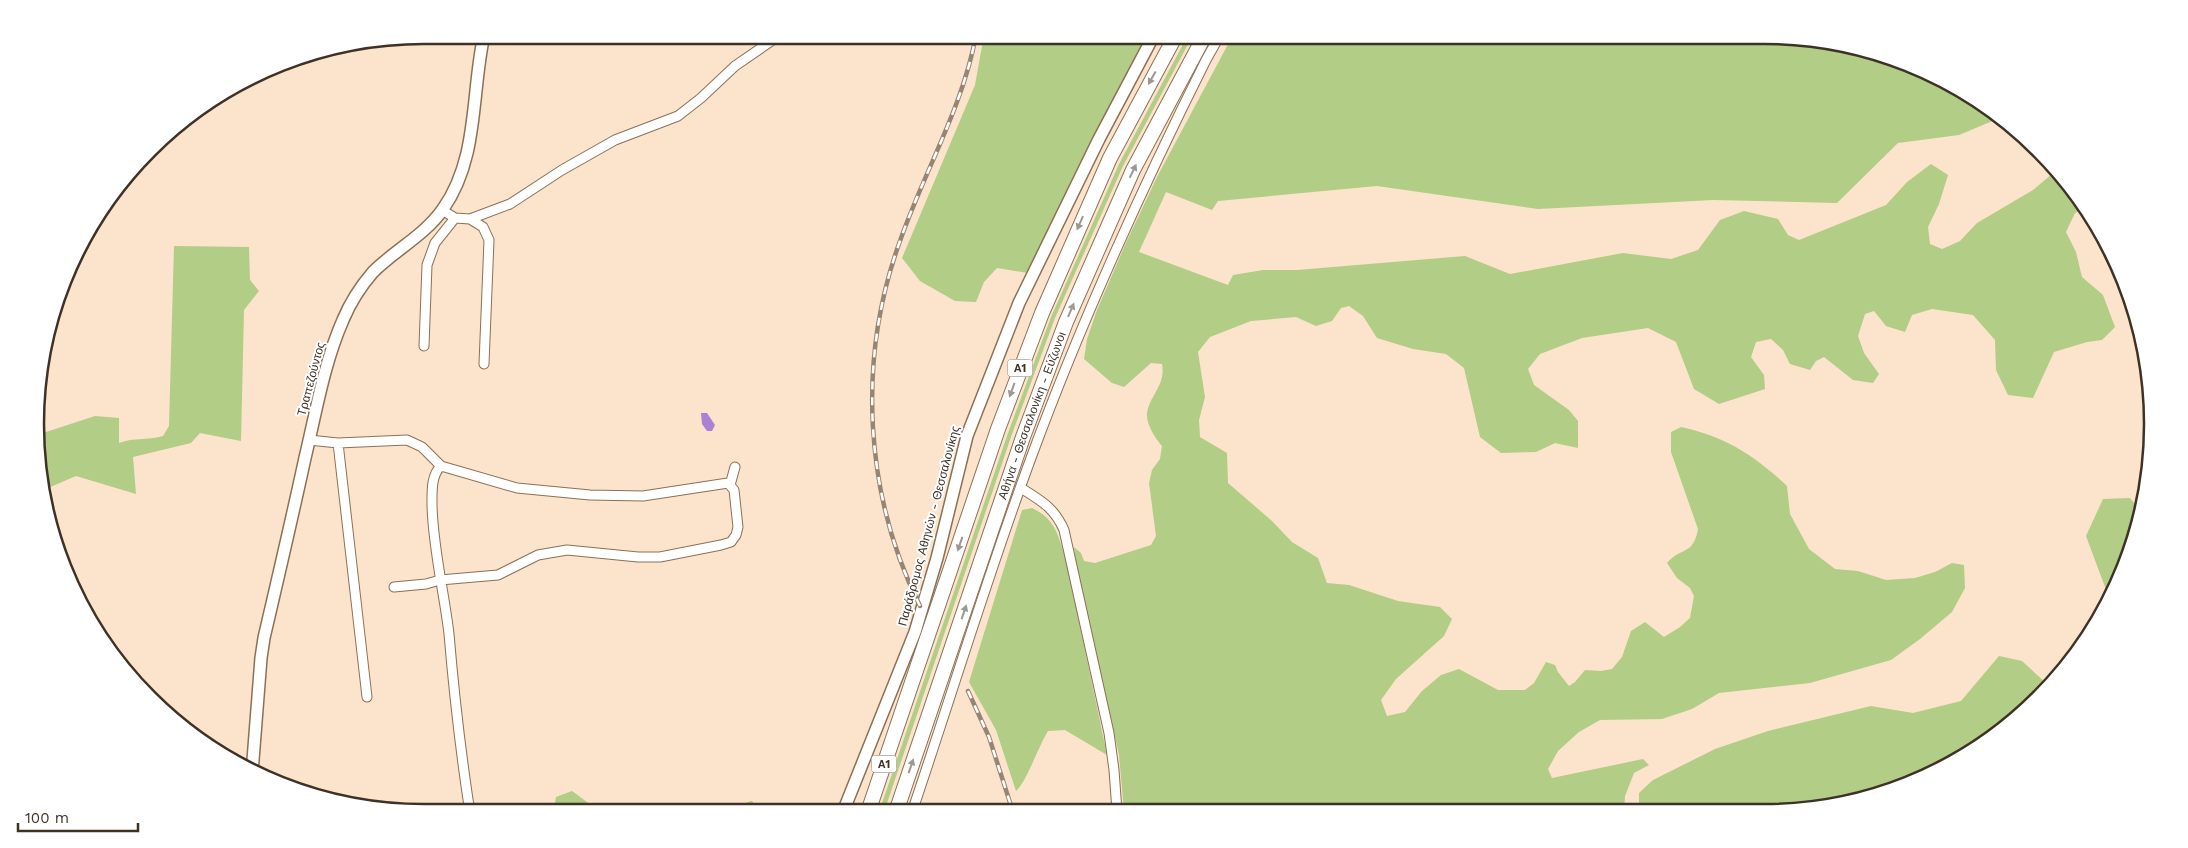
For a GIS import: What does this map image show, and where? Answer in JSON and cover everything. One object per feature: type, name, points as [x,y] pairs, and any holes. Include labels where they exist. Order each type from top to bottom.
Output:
[{"type":"highway","name":"Αθήνα - Θεσσαλονίκη - Εύζωνοι","points":[[871,804],[998,429],[1042,312],[1110,158],[1171,44]]},
{"type":"highway","name":"Αθήνα - Θεσσαλονίκη - Εύζωνοι","points":[[899,804],[1023,437],[1066,322],[1133,170],[1200,44]]},
{"type":"main road","name":"Τραπεζούντος","points":[[253,763],[264,638],[309,440],[338,330],[352,302],[374,271],[428,225],[442,210],[459,182],[465,166],[483,44]]},
{"type":"main road","name":"Παράδρομος Αθηνών - Θεσσαλονίκης","points":[[846,804],[915,632],[937,558],[967,436],[1019,303],[1098,139],[1149,44]]},
{"type":"street","points":[[442,210],[455,218],[470,219],[510,204],[562,170],[615,140],[678,116],[701,98],[735,66],[767,44]]},
{"type":"street","points":[[915,804],[1020,488],[1059,387],[1129,218],[1215,44]]},
{"type":"street","points":[[424,346],[427,265],[435,243],[455,218]]},
{"type":"street","points":[[470,219],[483,227],[489,240],[484,364]]},
{"type":"street","points":[[309,440],[338,443],[407,440],[422,447],[441,466],[517,488],[590,495],[643,496],[728,483],[734,490],[738,527],[736,535],[731,542],[660,557],[638,557],[567,550],[538,555],[498,575],[440,580],[426,584],[394,587]]},
{"type":"street","points":[[338,443],[367,697]]},
{"type":"street","points":[[441,466],[436,471],[432,504],[440,580],[449,634],[453,690],[469,804]]},
{"type":"street","points":[[730,485],[735,467]]},
{"type":"street","points":[[1020,488],[1043,502],[1057,515],[1064,530],[1109,733],[1116,804]]},
{"type":"green space","points":[[982,44],[1141,44],[1028,273],[997,268],[984,282],[976,302],[955,301],[920,281],[902,258],[975,85]]},
{"type":"green space","points":[[1183,44],[1188,44],[1123,166],[1055,318],[1012,434],[887,804],[882,804],[1008,433],[1051,317],[1119,164]]},
{"type":"green space","points":[[1228,44],[1764,44],[1814,47],[1862,57],[1910,73],[1954,95],[1993,121],[1959,135],[1898,143],[1837,203],[1713,200],[1538,209],[1377,186],[1218,201],[1212,210],[1166,192],[1139,252],[1228,285],[1233,275],[1263,270],[1297,270],[1465,256],[1510,274],[1623,253],[1671,259],[1698,250],[1720,220],[1744,211],[1778,219],[1788,235],[1799,240],[1886,205],[1907,182],[1931,164],[1948,175],[1939,204],[1928,227],[1930,244],[1942,249],[1960,241],[1977,223],[2033,190],[2051,175],[2079,211],[2075,213],[2066,232],[2076,252],[2082,277],[2103,295],[2115,327],[2102,340],[2087,342],[2054,352],[2033,398],[2008,395],[1996,370],[1995,340],[1973,315],[1932,309],[1912,315],[1905,332],[1886,326],[1874,311],[1865,314],[1858,336],[1864,353],[1879,374],[1873,383],[1853,380],[1824,357],[1816,361],[1810,370],[1790,364],[1783,350],[1771,339],[1756,342],[1751,357],[1764,375],[1765,389],[1719,404],[1694,389],[1676,342],[1648,328],[1582,338],[1540,354],[1528,369],[1534,385],[1569,410],[1578,421],[1578,448],[1555,443],[1536,452],[1501,453],[1480,437],[1464,368],[1446,354],[1413,349],[1377,338],[1363,316],[1349,306],[1341,308],[1332,321],[1316,326],[1296,317],[1251,321],[1210,337],[1198,352],[1205,397],[1199,420],[1200,437],[1227,453],[1228,483],[1272,521],[1292,542],[1318,558],[1327,583],[1349,585],[1398,601],[1440,607],[1452,619],[1444,636],[1396,679],[1381,700],[1387,716],[1405,712],[1422,691],[1441,675],[1459,669],[1498,690],[1525,690],[1534,683],[1546,662],[1555,665],[1569,686],[1585,670],[1601,671],[1612,669],[1622,657],[1631,631],[1645,622],[1664,637],[1690,618],[1694,596],[1690,588],[1677,578],[1667,563],[1690,547],[1696,538],[1698,529],[1671,452],[1671,432],[1681,427],[1726,442],[1751,456],[1787,486],[1790,514],[1809,549],[1835,569],[1858,571],[1886,580],[1915,578],[1935,572],[1952,563],[1964,565],[1965,588],[1952,612],[1891,660],[1810,683],[1719,693],[1692,709],[1662,719],[1600,720],[1579,732],[1558,751],[1548,769],[1552,778],[1643,759],[1649,765],[1634,773],[1625,796],[1624,804],[1123,804],[1119,755],[1076,565],[1074,547],[1081,553],[1084,561],[1095,563],[1151,545],[1156,536],[1149,483],[1152,470],[1160,459],[1162,446],[1149,426],[1147,413],[1160,384],[1163,371],[1162,364],[1151,363],[1124,387],[1112,383],[1084,359],[1087,339],[1097,310],[1157,177]]},
{"type":"green space","points":[[174,246],[249,247],[250,280],[259,291],[244,310],[241,441],[200,433],[191,443],[133,457],[136,494],[76,476],[49,487],[44,433],[95,416],[119,418],[119,443],[163,436],[169,426]]},
{"type":"green space","points":[[2130,498],[2135,505],[2124,546],[2106,590],[2086,536],[2103,499]]},
{"type":"green space","points":[[1032,508],[1046,517],[1055,529],[1066,559],[1107,755],[1065,730],[1048,731],[1024,780],[1016,791],[996,730],[969,682],[1022,510]]},
{"type":"green space","points":[[1999,656],[2022,661],[2044,681],[2015,710],[1975,740],[1932,765],[1886,784],[1838,797],[1814,801],[1764,804],[1639,804],[1639,793],[1653,780],[1715,749],[1768,731],[1871,706],[1913,713],[1961,701]]},
{"type":"green space","points":[[572,791],[590,804],[555,804],[556,797]]},
{"type":"green space","points":[[751,801],[754,804],[743,804]]},
{"type":"shaded area","points":[[701,413],[707,413],[715,425],[712,431],[707,431],[702,424]]},
{"type":"railway","points":[[920,606],[901,563],[887,518],[878,472],[873,426],[873,379],[877,332],[886,286],[900,241],[953,114],[974,44]]},
{"type":"railway","points":[[968,691],[989,737],[1010,804]]}]
